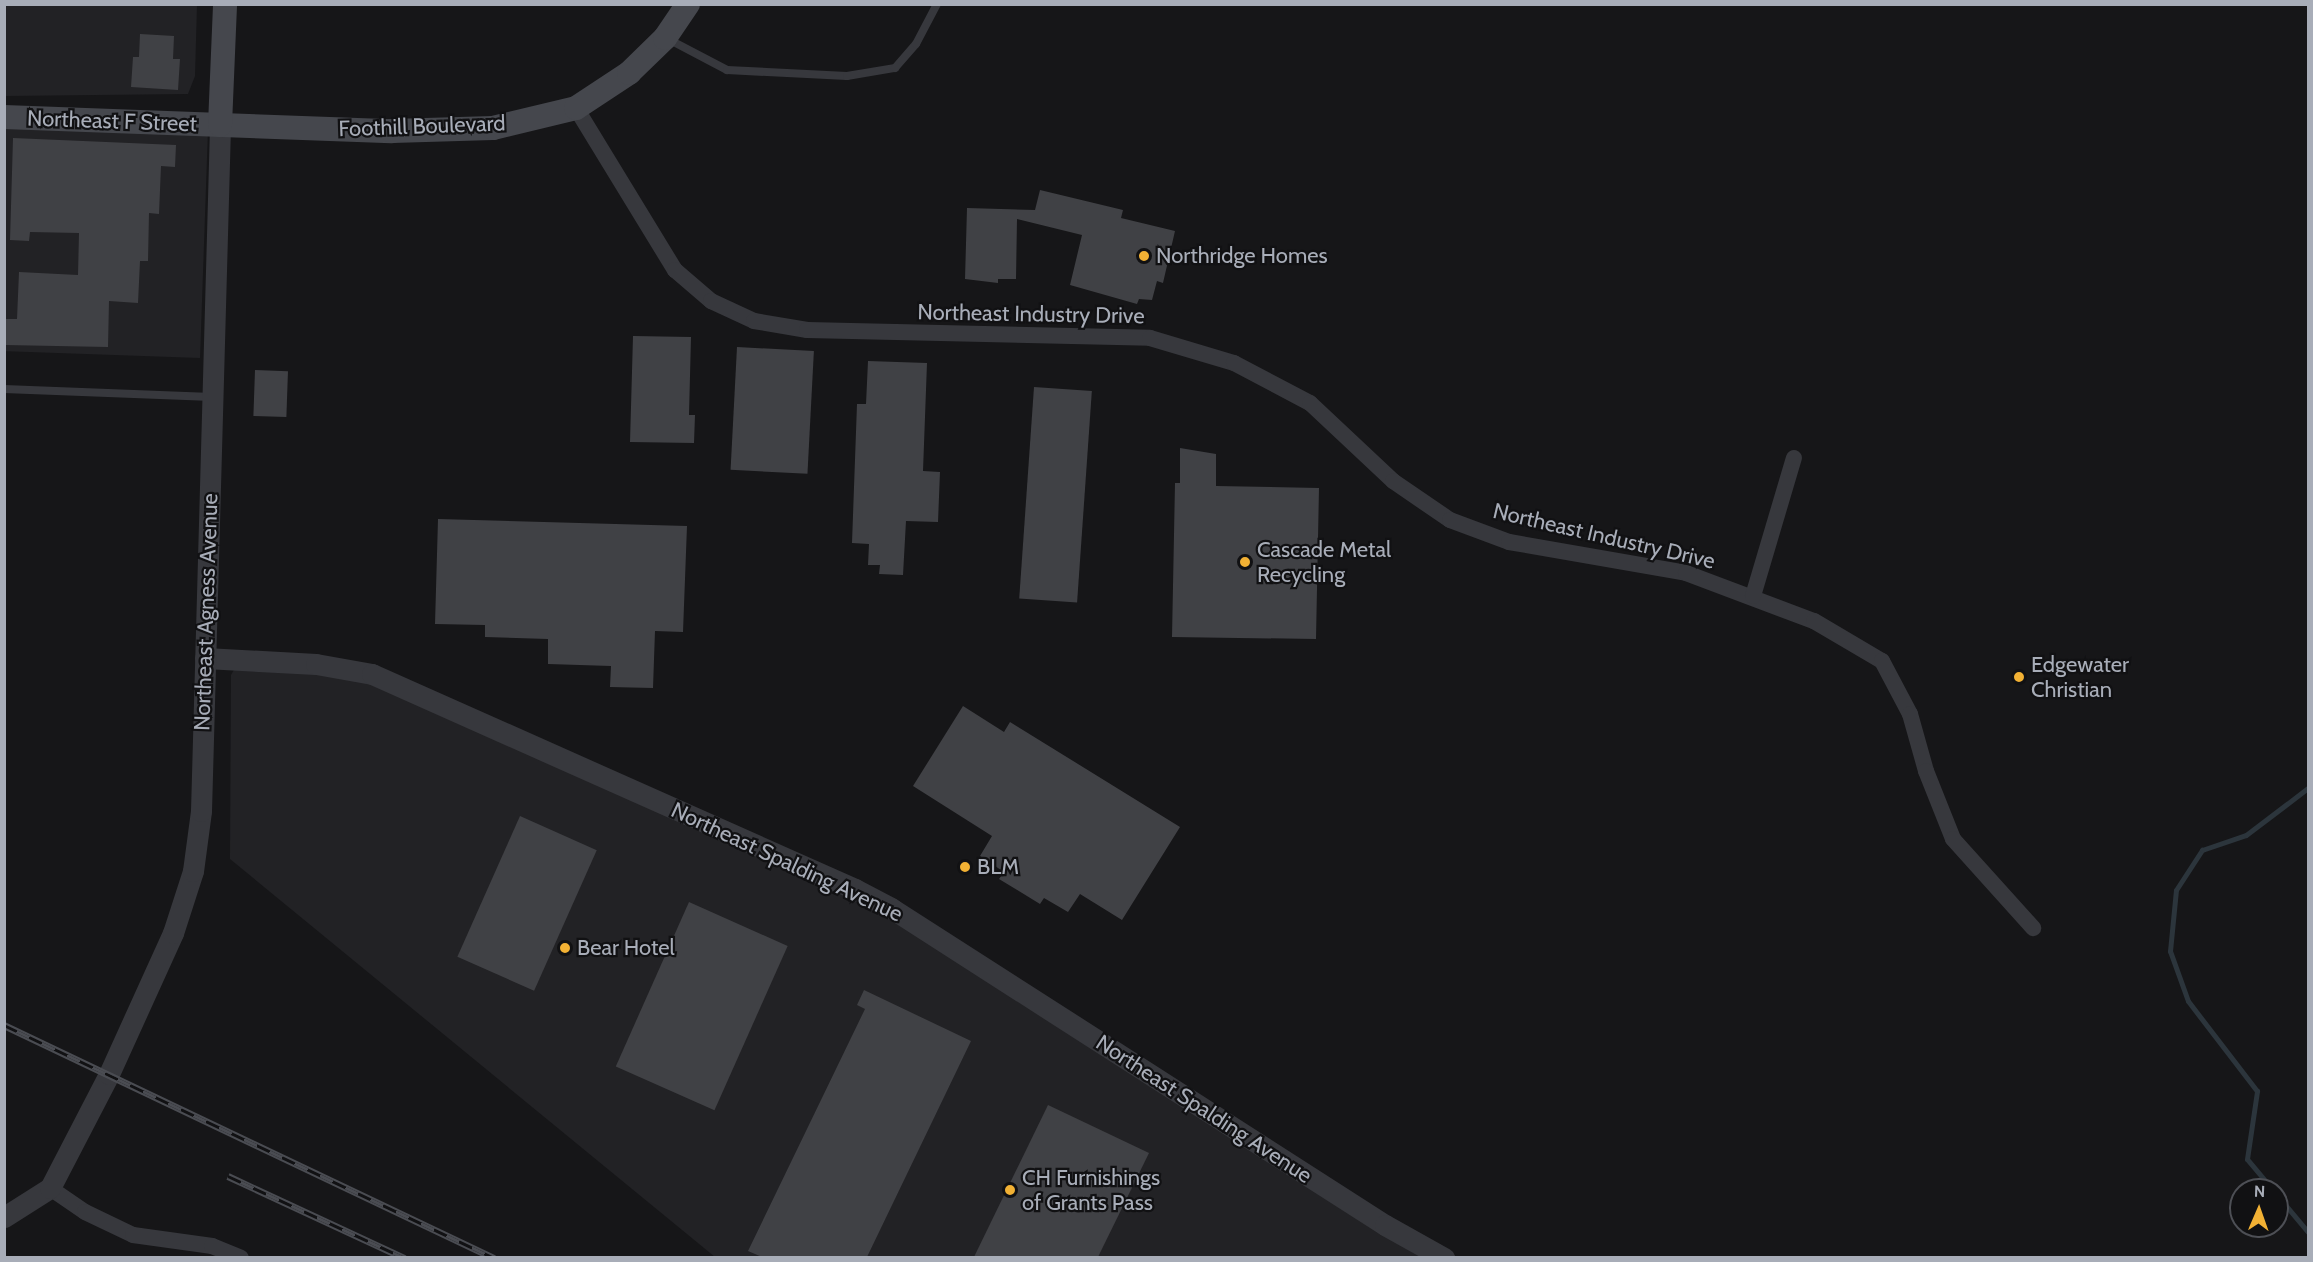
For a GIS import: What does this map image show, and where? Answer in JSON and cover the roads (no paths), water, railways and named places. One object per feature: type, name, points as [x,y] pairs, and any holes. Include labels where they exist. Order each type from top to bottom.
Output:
[{"type":"main road","name":"Northeast Agness Avenue","points":[[220,125],[225,4]]},
{"type":"main road","name":"Foothill Boulevard","points":[[220,125],[392,131],[493,128],[576,108],[629,73],[665,38],[688,4]]},
{"type":"main road","name":"Northeast F Street","points":[[4,117],[220,125]]},
{"type":"street","name":"Northeast Industry Drive","points":[[576,108],[675,270],[711,301],[754,321],[807,330],[1150,338],[1234,363],[1310,403],[1393,481],[1450,520],[1509,542],[1686,573],[1753,596],[1814,621],[1882,661],[1910,714],[1926,771],[1953,839],[2033,928]]},
{"type":"street","name":"Northeast Agness Avenue","points":[[51,1188],[109,1074],[165,953],[193,871],[201,811],[220,125]]},
{"type":"street","points":[[1753,596],[1794,458]]},
{"type":"street","name":"Northeast Spalding Avenue","points":[[205,658],[316,664],[372,674],[855,889],[891,908],[1376,1219],[1444,1257]]},
{"type":"street","points":[[4,1217],[51,1188],[85,1212],[133,1234],[212,1246],[241,1257]]},
{"type":"lane","points":[[665,38],[727,70],[847,76],[895,68],[916,44],[937,4]]},
{"type":"lane","points":[[4,388],[212,397]]},
{"type":"waterway","points":[[2263,1178],[2247,1159],[2257,1091],[2188,1001],[2170,951],[2176,890],[2202,850],[2246,835],[2308,788]]},
{"type":"waterway","points":[[2289,1209],[2308,1232]]},
{"type":"railway","points":[[4,1025],[494,1258]]},
{"type":"railway","points":[[228,1176],[405,1258]]},
{"type":"place","name":"Northridge Homes","points":[[1144,256]]},
{"type":"place","name":"Cascade Metal Recycling","points":[[1245,562]]},
{"type":"place","name":"Edgewater Christian","points":[[2019,677]]},
{"type":"place","name":"BLM","points":[[965,867]]},
{"type":"place","name":"Bear Hotel","points":[[565,948]]},
{"type":"place","name":"CH Furnishings of Grants Pass","points":[[1010,1190]]}]
